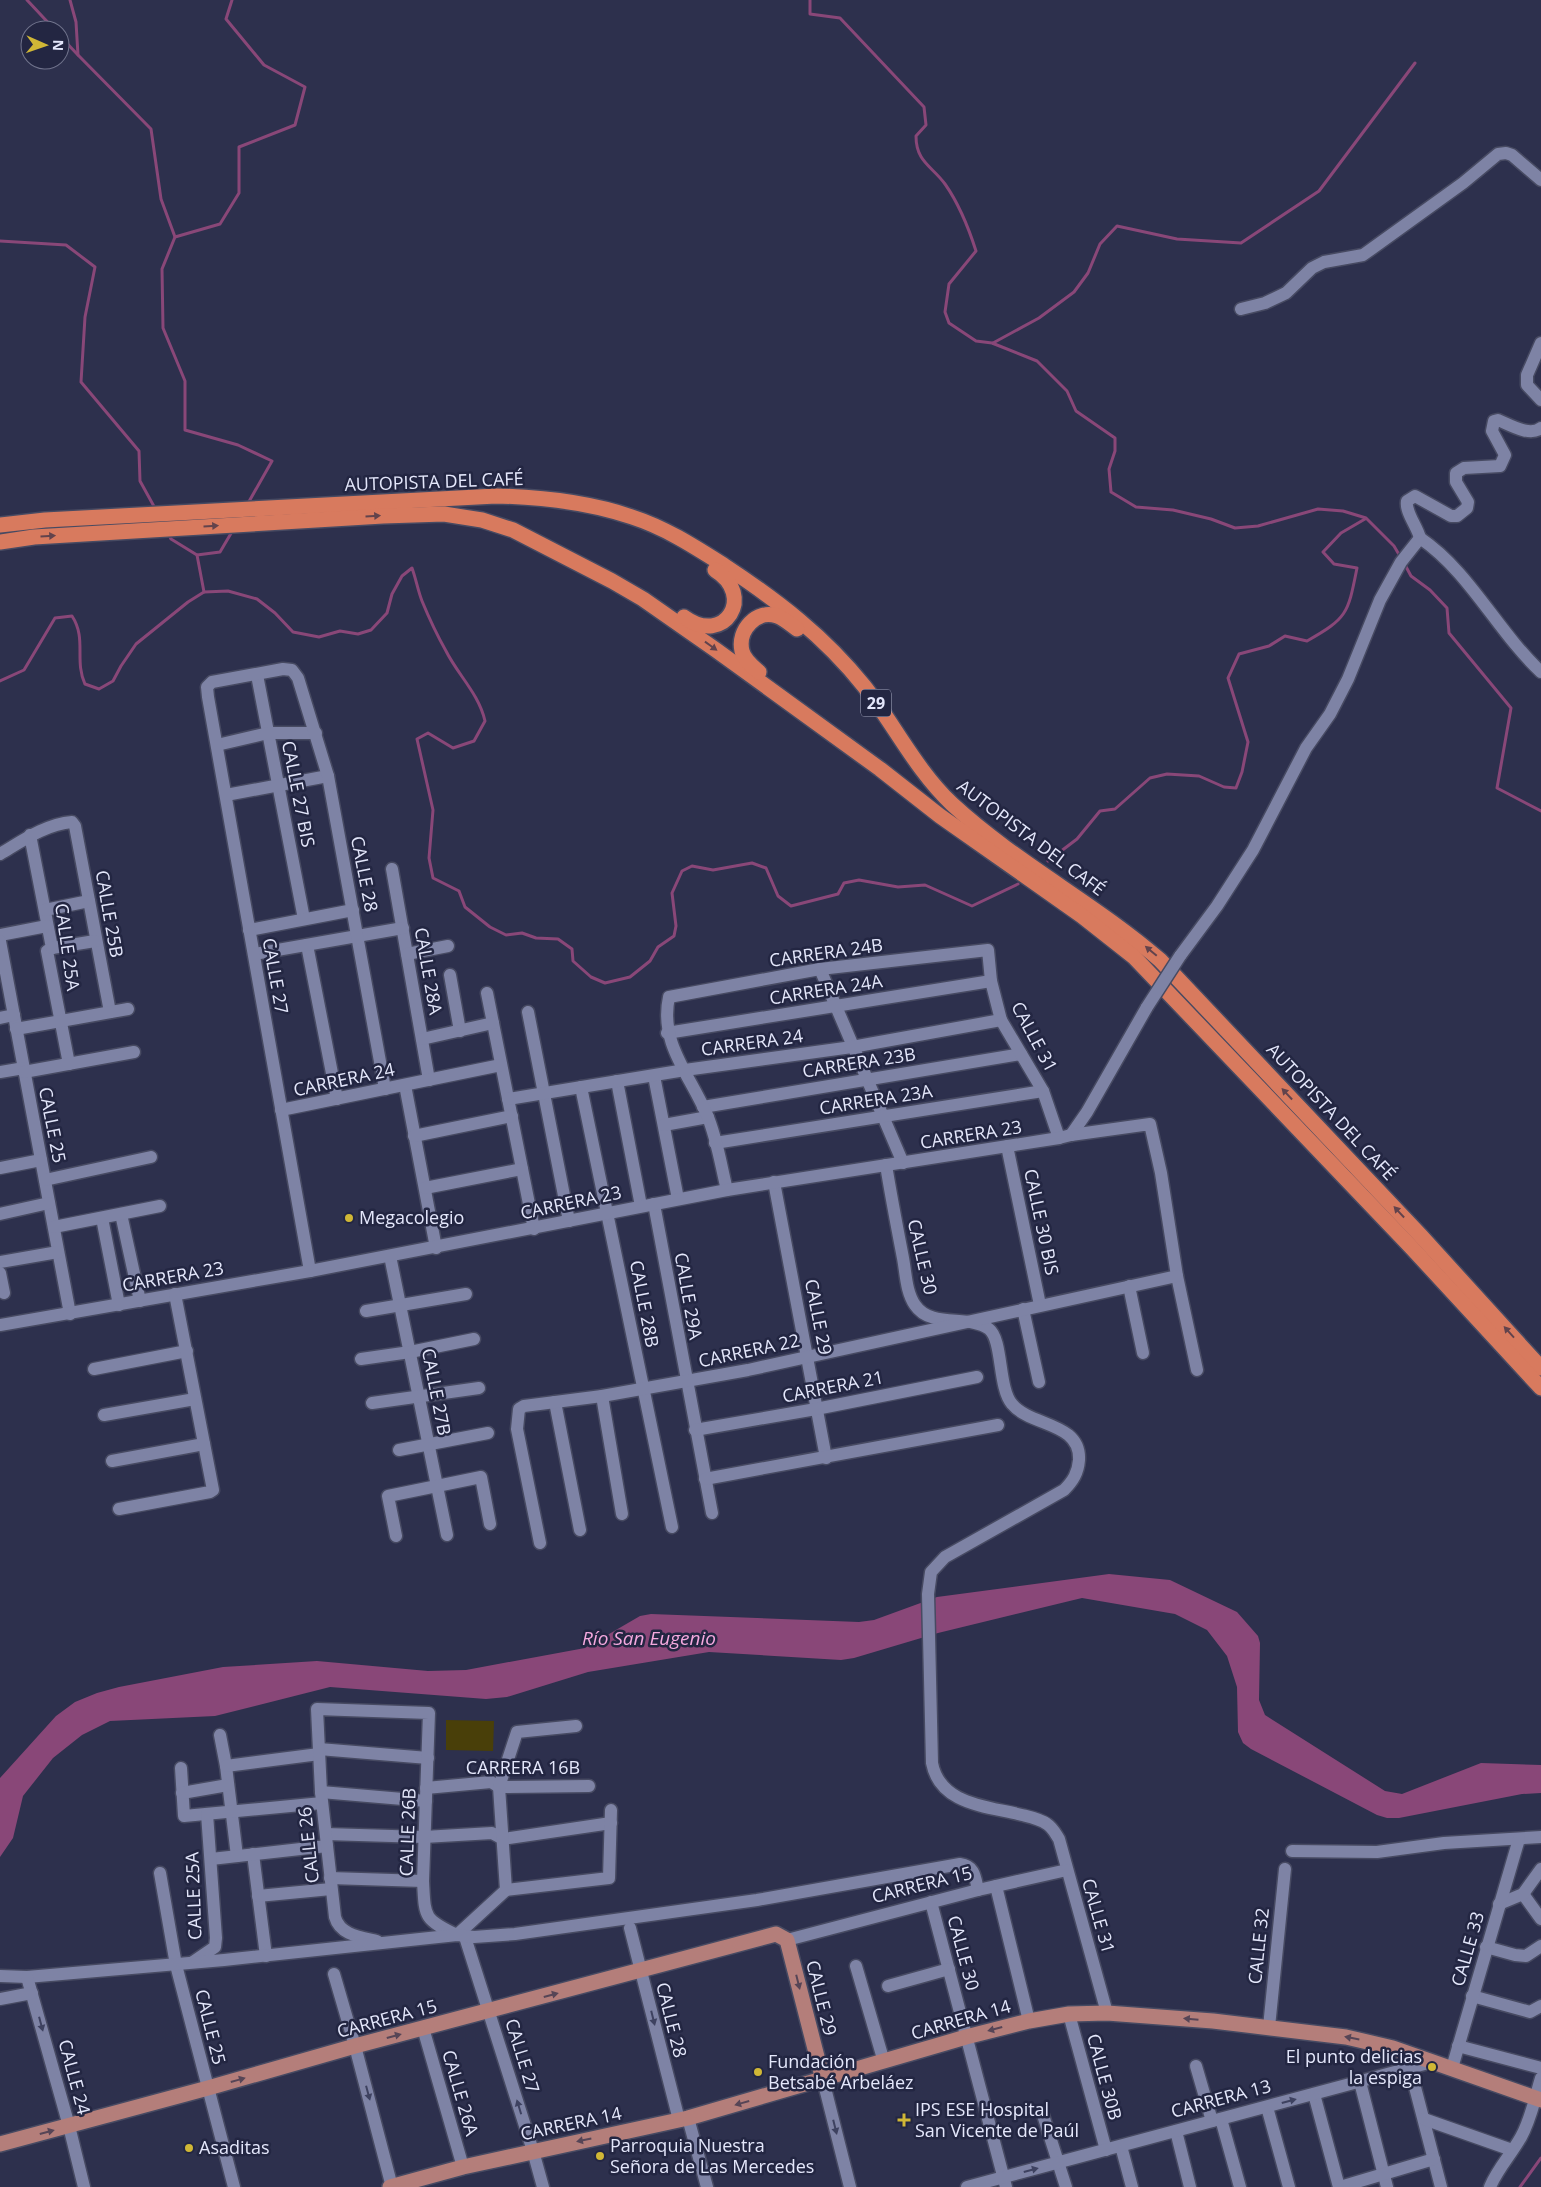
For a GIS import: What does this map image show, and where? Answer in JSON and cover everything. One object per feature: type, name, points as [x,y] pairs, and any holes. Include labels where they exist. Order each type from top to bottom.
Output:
[{"type":"highway","name":"AUTOPISTA DEL CAFÉ","points":[[0,525],[45,520],[472,496],[541,498],[598,508],[648,523],[690,544],[800,619],[830,646],[864,686],[938,791],[968,818],[1126,932],[1160,960],[1415,1229],[1541,1368]]},
{"type":"highway","points":[[532,538],[639,586],[690,622],[700,626],[720,625],[727,619],[732,610],[734,591],[730,583],[718,572],[686,552],[633,526],[570,503],[541,498]]},
{"type":"highway","name":"AUTOPISTA DEL CAFÉ","points":[[0,542],[34,537],[421,514],[444,514],[482,520],[532,538],[643,599],[880,769],[940,816],[1107,935],[1151,973],[1448,1286],[1541,1388]]},
{"type":"highway","points":[[880,769],[835,727],[746,660],[741,642],[743,633],[755,619],[762,615],[777,616],[801,632],[828,659],[907,748]]},
{"type":"main road","name":"CARRERA 15","points":[[0,2144],[355,2046],[768,1936],[776,1934],[785,1938]]},
{"type":"main road","name":"CALLE 29","points":[[785,1938],[823,2080]]},
{"type":"main road","name":"CARRERA 14","points":[[391,2187],[463,2167],[684,2119],[966,2037],[1029,2021],[1069,2014],[1107,2013],[1322,2033],[1372,2042],[1432,2062]]},
{"type":"main road","points":[[1432,2062],[1538,2099]]},
{"type":"street","points":[[1241,309],[1265,303],[1286,293],[1312,268],[1324,262],[1363,254],[1463,183],[1498,154],[1506,153],[1512,155],[1541,180]]},
{"type":"street","points":[[1541,343],[1527,375],[1527,385],[1541,400]]},
{"type":"street","points":[[1541,428],[1538,431],[1529,432],[1498,420],[1494,422],[1492,430],[1505,458],[1500,466],[1464,468],[1456,473],[1456,482],[1468,502],[1467,508],[1458,516],[1451,516],[1415,496],[1407,501],[1406,507],[1414,521],[1420,538],[1446,557],[1521,651],[1541,672]]},
{"type":"street","points":[[1065,1137],[1087,1112],[1147,1007],[1254,850],[1306,748],[1330,714],[1348,679],[1380,600],[1401,562],[1420,538]]},
{"type":"street","name":"CALLE 28","points":[[257,675],[292,670],[298,678],[316,733],[328,776],[385,1089]]},
{"type":"street","name":"CALLE 27","points":[[257,675],[212,682],[207,687],[310,1271]]},
{"type":"street","name":"CALLE 27 BIS","points":[[257,675],[304,919]]},
{"type":"street","points":[[217,745],[268,733],[316,733]]},
{"type":"street","points":[[226,796],[328,776]]},
{"type":"street","name":"CALLE 25B","points":[[30,835],[63,823],[72,822],[75,826],[95,941],[110,1012]]},
{"type":"street","points":[[0,854],[30,835]]},
{"type":"street","name":"CALLE 25A","points":[[30,835],[52,948],[47,951],[69,1064]]},
{"type":"street","name":"CALLE 28A","points":[[392,869],[429,1080]]},
{"type":"street","points":[[45,910],[89,901]]},
{"type":"street","points":[[249,930],[353,910]]},
{"type":"street","points":[[0,935],[47,926]]},
{"type":"street","points":[[254,954],[403,928]]},
{"type":"street","name":"CALLE 25","points":[[0,941],[2,967],[14,1015],[70,1314]]},
{"type":"street","points":[[52,948],[95,941]]},
{"type":"street","points":[[307,945],[336,1099]]},
{"type":"street","points":[[407,954],[448,946]]},
{"type":"street","name":"CARRERA 24B","points":[[668,1033],[665,1014],[669,997],[820,969],[988,950]]},
{"type":"street","name":"CALLE 31","points":[[988,950],[991,981],[1001,1020],[1042,1091],[1065,1137]]},
{"type":"street","points":[[820,969],[903,1163]]},
{"type":"street","points":[[450,975],[460,1031]]},
{"type":"street","name":"CARRERA 24A","points":[[668,1033],[991,981]]},
{"type":"street","points":[[487,993],[534,1229]]},
{"type":"street","points":[[16,1029],[128,1009]]},
{"type":"street","points":[[528,1012],[569,1220]]},
{"type":"street","points":[[0,1018],[14,1015]]},
{"type":"street","name":"CARRERA 24","points":[[508,1099],[685,1070],[852,1047],[1001,1020]]},
{"type":"street","points":[[422,1039],[493,1023]]},
{"type":"street","points":[[668,1033],[706,1112],[727,1190]]},
{"type":"street","points":[[0,1072],[69,1064],[134,1052]]},
{"type":"street","name":"CARRERA 23B","points":[[664,1125],[706,1112],[866,1080],[1021,1054]]},
{"type":"street","name":"CARRERA 24","points":[[281,1110],[501,1064]]},
{"type":"street","points":[[654,1076],[678,1199]]},
{"type":"street","points":[[617,1082],[647,1205]]},
{"type":"street","points":[[405,1085],[436,1248]]},
{"type":"street","name":"CALLE 28B","points":[[581,1087],[672,1527]]},
{"type":"street","name":"CARRERA 23A","points":[[715,1143],[1042,1091]]},
{"type":"street","points":[[414,1136],[512,1116]]},
{"type":"street","name":"CARRERA 23","points":[[0,1325],[436,1248],[727,1190],[1150,1124],[1162,1182],[1176,1276]]},
{"type":"street","name":"CALLE 30 BIS","points":[[1007,1146],[1040,1305]]},
{"type":"street","points":[[45,1180],[151,1157]]},
{"type":"street","points":[[0,1168],[41,1160]]},
{"type":"street","name":"CALLE 30","points":[[886,1165],[911,1298],[916,1308],[925,1314],[937,1318],[983,1326],[991,1331],[996,1342],[1006,1393],[1011,1404],[1024,1414],[1063,1431],[1074,1439],[1079,1451],[1078,1468],[1073,1480],[1064,1490],[938,1563],[931,1572],[928,1594],[932,1763],[938,1782],[946,1792],[959,1799],[1040,1820],[1053,1830]]},
{"type":"street","points":[[425,1188],[522,1170]]},
{"type":"street","name":"CALLE 29","points":[[774,1182],[826,1458]]},
{"type":"street","points":[[0,1214],[49,1203]]},
{"type":"street","name":"CALLE 29A","points":[[647,1205],[686,1382],[712,1513]]},
{"type":"street","points":[[54,1227],[160,1206]]},
{"type":"street","points":[[121,1214],[140,1301]]},
{"type":"street","points":[[102,1218],[118,1305]]},
{"type":"street","points":[[0,1262],[58,1252]]},
{"type":"street","name":"CALLE 27B","points":[[390,1256],[447,1535]]},
{"type":"street","points":[[0,1273],[4,1293]]},
{"type":"street","points":[[1176,1276],[1197,1370]]},
{"type":"street","name":"CARRERA 22","points":[[540,1543],[517,1429],[517,1414],[519,1409],[524,1406],[602,1396],[686,1382],[1176,1276]]},
{"type":"street","points":[[1129,1286],[1143,1353]]},
{"type":"street","points":[[119,1509],[210,1492],[213,1486],[175,1294]]},
{"type":"street","points":[[366,1311],[466,1294]]},
{"type":"street","points":[[1023,1309],[1039,1382]]},
{"type":"street","points":[[361,1359],[410,1352],[474,1339]]},
{"type":"street","points":[[94,1368],[187,1351]]},
{"type":"street","name":"CARRERA 21","points":[[696,1430],[816,1409],[977,1377]]},
{"type":"street","points":[[372,1403],[479,1388]]},
{"type":"street","points":[[602,1396],[622,1514]]},
{"type":"street","points":[[104,1415],[195,1399]]},
{"type":"street","points":[[555,1402],[580,1530]]},
{"type":"street","points":[[705,1479],[998,1425]]},
{"type":"street","points":[[399,1450],[488,1433]]},
{"type":"street","points":[[112,1461],[204,1444]]},
{"type":"street","points":[[396,1536],[388,1496],[481,1477],[490,1524]]},
{"type":"street","name":"CALLE 26B","points":[[317,1709],[429,1713],[424,1838],[424,1908],[429,1919],[436,1925],[461,1936]]},
{"type":"street","name":"CALLE 26","points":[[317,1709],[322,1797],[337,1926],[354,1935],[384,1943]]},
{"type":"street","points":[[506,1890],[499,1787],[517,1732],[576,1726]]},
{"type":"street","points":[[220,1735],[226,1766],[237,1856]]},
{"type":"street","points":[[226,1766],[319,1752],[428,1758]]},
{"type":"street","points":[[180,1768],[182,1793],[228,1785]]},
{"type":"street","name":"CARRERA 16B","points":[[182,1793],[184,1816],[232,1812],[322,1797],[426,1795],[491,1782],[499,1787],[590,1786]]},
{"type":"street","points":[[461,1936],[506,1890],[609,1878],[611,1810]]},
{"type":"street","name":"CALLE 25A","points":[[183,1964],[215,1947],[216,1938],[207,1814]]},
{"type":"street","points":[[210,1859],[253,1854],[327,1840],[424,1838],[492,1833],[503,1839],[611,1823]]},
{"type":"street","name":"CALLE 31","points":[[1053,1830],[1059,1839],[1107,2013]]},
{"type":"street","points":[[1292,1851],[1377,1852],[1444,1843],[1518,1840],[1541,1837]]},
{"type":"street","name":"CALLE 33","points":[[1452,2068],[1518,1840]]},
{"type":"street","points":[[253,1854],[266,1956]]},
{"type":"street","points":[[0,1976],[27,1977],[183,1964],[461,1936],[515,1934],[757,1900],[960,1864],[967,1865],[973,1870],[978,1890]]},
{"type":"street","name":"CALLE 32","points":[[1269,2027],[1285,1869]]},
{"type":"street","points":[[1499,1904],[1523,1894],[1541,1869]]},
{"type":"street","name":"CARRERA 15","points":[[785,1938],[1067,1870]]},
{"type":"street","name":"CALLE 25","points":[[160,1873],[183,1964],[208,2088],[234,2187]]},
{"type":"street","points":[[258,1896],[331,1883],[423,1881]]},
{"type":"street","points":[[996,1886],[1029,2021]]},
{"type":"street","points":[[1523,1894],[1541,1919]]},
{"type":"street","name":"CALLE 30","points":[[931,1902],[1004,2182]]},
{"type":"street","name":"CALLE 28","points":[[630,1928],[684,2119],[707,2187]]},
{"type":"street","name":"CALLE 27","points":[[461,1936],[489,2011],[543,2187]]},
{"type":"street","points":[[1486,1947],[1516,1956],[1526,1956],[1541,1946]]},
{"type":"street","points":[[856,1966],[884,2062]]},
{"type":"street","points":[[888,1986],[949,1969]]},
{"type":"street","points":[[334,1974],[355,2046],[391,2187]]},
{"type":"street","name":"CALLE 24","points":[[27,1977],[69,2126],[84,2187]]},
{"type":"street","points":[[0,1999],[32,1992]]},
{"type":"street","points":[[1472,1996],[1536,2009]]},
{"type":"street","name":"CALLE 30B","points":[[1069,2014],[1106,2150]]},
{"type":"street","name":"CALLE 26A","points":[[423,2028],[463,2167]]},
{"type":"street","points":[[1458,2046],[1541,2068]]},
{"type":"street","name":"CARRERA 13","points":[[967,2187],[1004,2182],[1059,2162],[1432,2062]]},
{"type":"street","points":[[1196,2066],[1240,2187]]},
{"type":"street","points":[[1410,2068],[1441,2187]]},
{"type":"street","points":[[1490,2187],[1501,2164],[1527,2126],[1538,2099],[1541,2078]]},
{"type":"street","name":"CALLE 29","points":[[823,2080],[850,2187]]},
{"type":"street","points":[[1360,2082],[1387,2187]]},
{"type":"street","points":[[1314,2094],[1339,2187],[1434,2159]]},
{"type":"street","points":[[1266,2107],[1289,2187]]},
{"type":"street","points":[[1043,2115],[1066,2187]]},
{"type":"street","points":[[1424,2119],[1512,2150]]},
{"type":"street","points":[[1176,2131],[1190,2187]]},
{"type":"street","points":[[1121,2146],[1132,2187]]},
{"type":"shaded area","points":[[446,1720],[494,1721],[493,1751],[446,1750]]},
{"type":"water","name":"Río San Eugenio","points":[[1109,1574],[1170,1580],[1237,1612],[1258,1636],[1260,1643],[1259,1700],[1265,1715],[1385,1791],[1402,1794],[1481,1763],[1541,1765],[1541,1793],[1522,1794],[1399,1818],[1387,1818],[1377,1815],[1243,1743],[1238,1732],[1237,1687],[1227,1656],[1207,1630],[1175,1614],[1082,1598],[938,1633],[854,1658],[841,1660],[709,1652],[588,1672],[507,1697],[486,1699],[330,1687],[215,1716],[110,1721],[82,1735],[53,1758],[23,1796],[13,1838],[0,1857],[0,1778],[56,1716],[75,1702],[119,1687],[223,1667],[317,1661],[428,1671],[466,1670],[585,1648],[640,1616],[651,1614],[859,1622],[874,1620],[937,1597]]},
{"type":"waterway","points":[[27,0],[46,20]]},
{"type":"waterway","points":[[70,0],[76,22],[78,55],[151,129],[161,199],[175,237]]},
{"type":"waterway","points":[[232,0],[226,19],[264,65],[305,87],[295,125],[239,147],[239,193],[220,224],[175,237],[162,269],[163,328],[185,381],[185,430],[238,445],[272,461],[247,505]]},
{"type":"waterway","points":[[810,0],[810,14],[840,18],[924,107],[926,125],[916,136],[919,152],[926,163],[945,184],[955,200],[967,225],[976,251],[949,284],[945,312],[949,323],[976,341],[992,343],[1037,361],[1067,391],[1076,411],[1115,438],[1115,451],[1109,469],[1111,492],[1136,507],[1173,510],[1211,519],[1235,528],[1258,526],[1318,509],[1343,511],[1366,518],[1394,546],[1401,558]]},
{"type":"waterway","points":[[70,47],[78,55]]},
{"type":"waterway","points":[[993,343],[1039,318],[1074,292],[1088,273],[1100,244],[1117,226],[1177,239],[1241,243],[1319,191],[1415,63]]},
{"type":"waterway","points":[[0,241],[66,245],[95,267],[85,317],[81,382],[139,451],[140,481],[156,510]]},
{"type":"waterway","points":[[1048,861],[1077,839],[1100,811],[1115,809],[1150,778],[1167,774],[1199,776],[1224,787],[1236,788],[1242,772],[1248,742],[1228,678],[1239,654],[1269,646],[1285,636],[1307,641],[1338,620],[1348,605],[1357,568],[1334,564],[1323,552],[1341,533],[1365,519]]},
{"type":"waterway","points":[[197,555],[220,552],[233,530]]},
{"type":"waterway","points":[[168,533],[171,539],[197,555],[204,592]]},
{"type":"waterway","points":[[1404,563],[1411,576],[1430,590],[1447,608],[1449,633],[1511,708],[1497,788],[1541,811]]},
{"type":"waterway","points":[[0,681],[24,670],[55,618],[72,616],[79,633],[80,666],[85,684],[99,689],[113,681],[136,644],[188,602],[204,592],[228,591],[257,599],[275,613],[293,632],[319,637],[340,631],[358,634],[371,630],[387,613],[392,594],[402,576],[412,568],[433,626],[451,660],[478,702],[485,721],[474,741],[453,748],[428,733],[417,739],[433,810],[429,858],[433,878],[459,891],[465,907],[490,927],[506,935],[522,933],[536,938],[558,939],[572,949],[573,961],[591,977],[605,983],[630,977],[650,961],[658,947],[674,936],[676,926],[672,893],[682,871],[692,866],[713,870],[752,863],[766,868],[778,896],[791,906],[838,894],[844,883],[859,880],[898,887],[925,885],[972,906],[1018,884]]},
{"type":"waterway","points":[[1520,2187],[1541,2158]]},
{"type":"place","name":"Megacolegio","points":[[349,1218]]},
{"type":"place","name":"El punto delicias la espiga","points":[[1432,2067]]},
{"type":"place","name":"Fundación Betsabé Arbeláez","points":[[758,2072]]},
{"type":"place","name":"IPS ESE Hospital San Vicente de Paúl","points":[[904,2120]]},
{"type":"place","name":"Asaditas","points":[[189,2148]]},
{"type":"place","name":"Parroquia Nuestra Señora de Las Mercedes","points":[[600,2156]]}]
